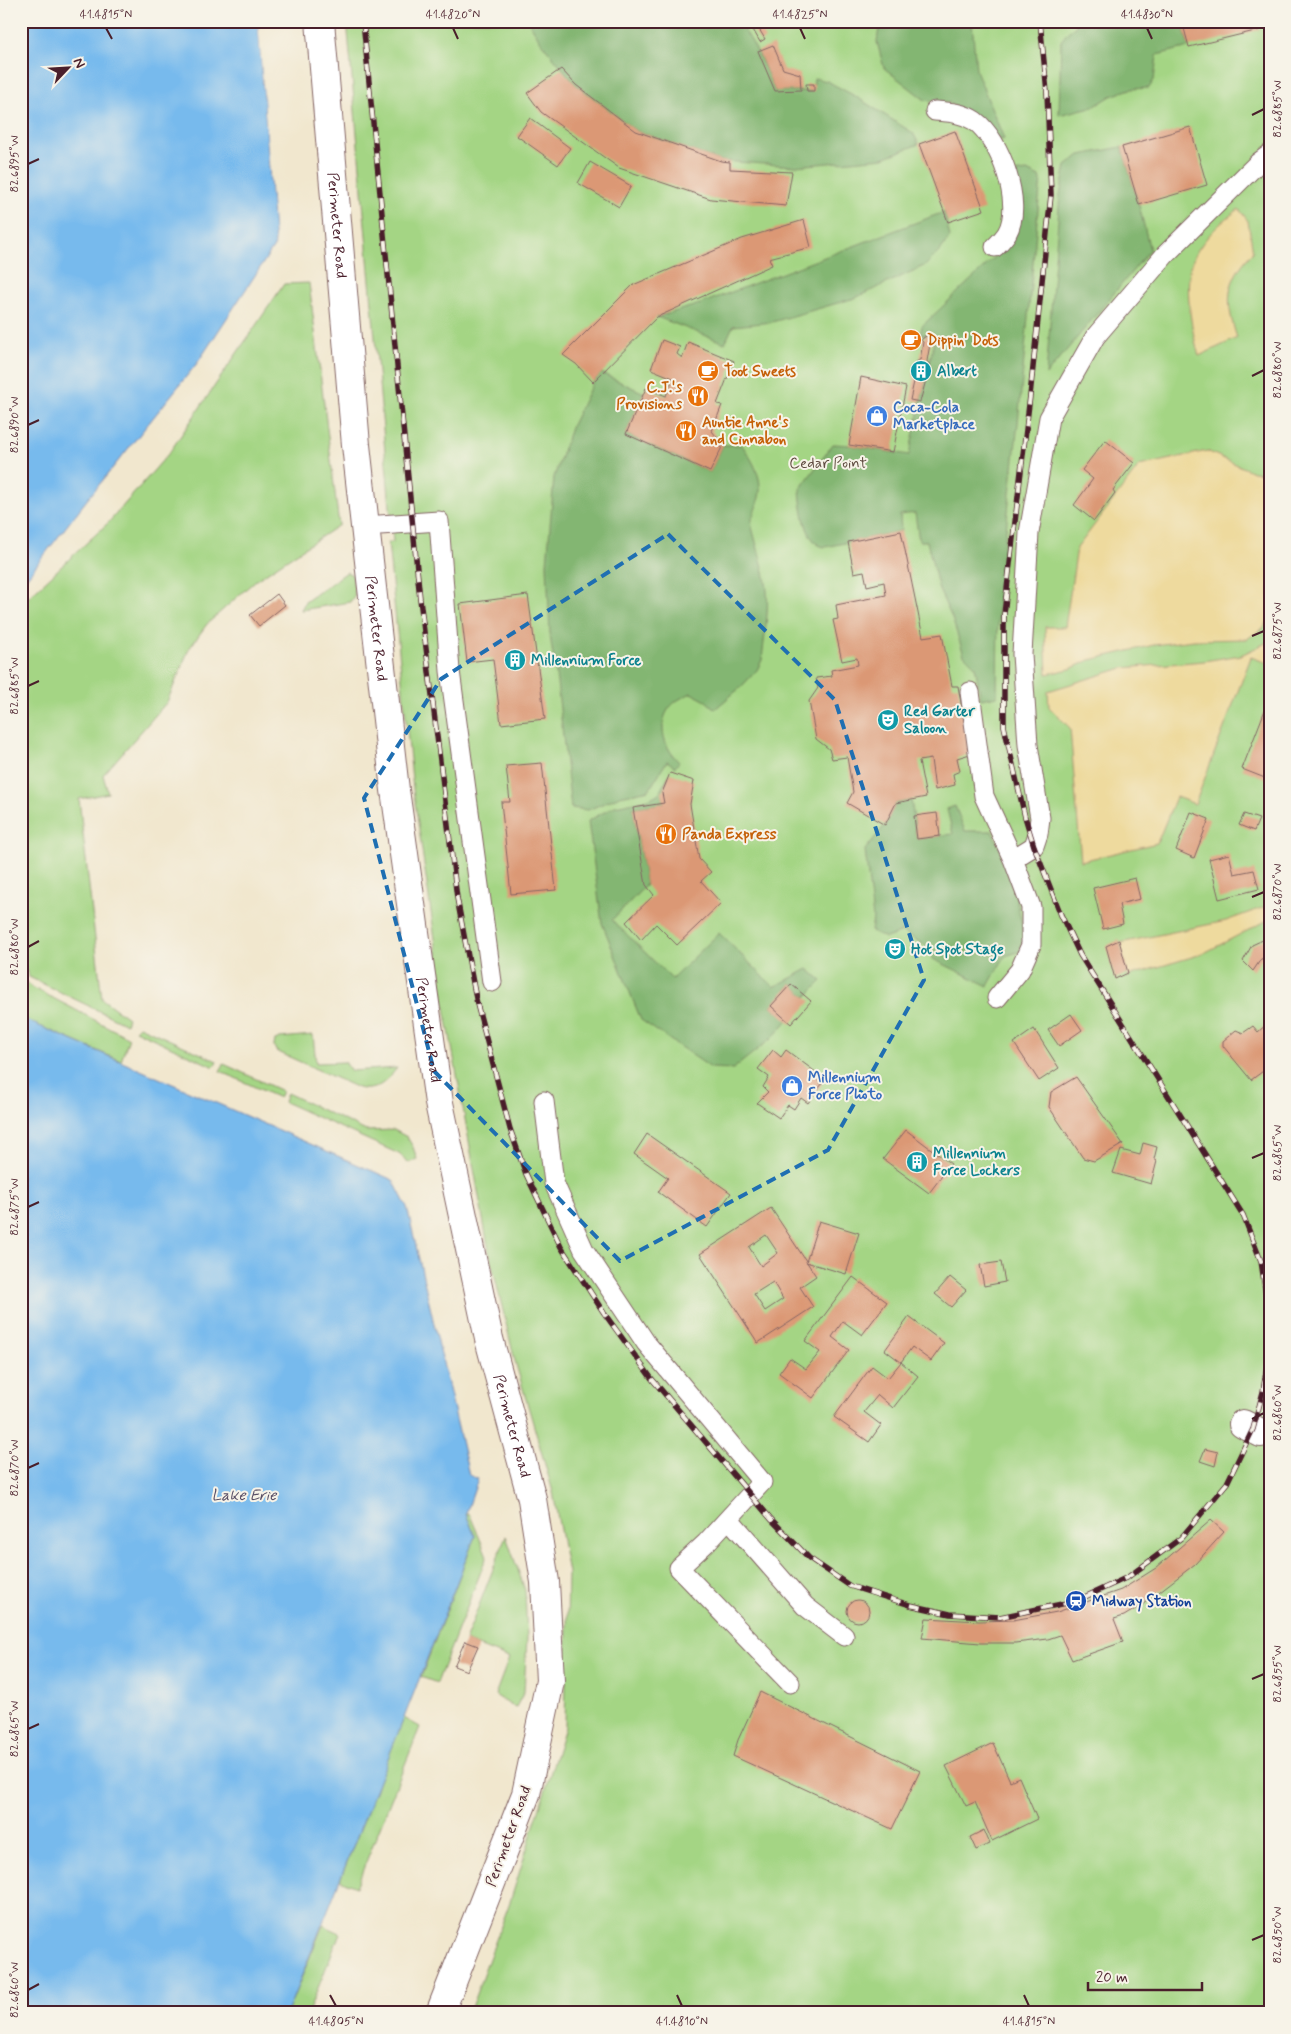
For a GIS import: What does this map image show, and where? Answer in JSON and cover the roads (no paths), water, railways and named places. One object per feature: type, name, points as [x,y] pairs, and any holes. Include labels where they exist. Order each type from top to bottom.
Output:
[{"type":"street","name":"Perimeter Road","points":[[320,21],[356,445],[395,790],[439,1103],[489,1339],[532,1500],[546,1592],[550,1681],[526,1794],[440,2013]]},
{"type":"lane","points":[[935,111],[956,112],[974,121],[988,133],[1000,154],[1010,188],[1012,211],[1008,232],[995,247]]},
{"type":"lane","points":[[1013,859],[1034,846],[1040,818],[1028,745],[1022,654],[1029,533],[1049,418],[1095,337],[1165,255],[1258,163],[1270,154]]},
{"type":"lane","points":[[365,526],[439,521],[450,671],[492,982]]},
{"type":"lane","points":[[970,692],[984,796],[1013,859],[1031,907],[1031,945],[1020,970],[997,998]]},
{"type":"lane","points":[[544,1101],[554,1183],[584,1250],[646,1343],[762,1482],[729,1519],[679,1568],[790,1683]]},
{"type":"lane","points":[[729,1519],[805,1606],[844,1636]]},
{"type":"water","points":[[21,21],[258,21],[275,245],[198,362],[21,585]]},
{"type":"water","name":"Lake Erie","points":[[21,1018],[393,1180],[407,1207],[469,1475],[478,1479],[466,1514],[475,1536],[287,2013],[21,2013]]},
{"type":"railway","points":[[363,21],[420,599],[457,898],[477,1004],[510,1129],[526,1174],[561,1247],[604,1313],[652,1379],[771,1519],[809,1558],[850,1586],[910,1605],[950,1614],[1000,1617],[1076,1601],[1128,1577],[1181,1538],[1227,1483],[1253,1429],[1263,1392],[1270,1346]]},
{"type":"railway","points":[[1040,21],[1047,92],[1051,195],[1030,396],[1004,614],[1004,726],[1025,817],[1034,846],[1061,915],[1080,955],[1243,1215],[1261,1261],[1270,1323]]},
{"type":"place","name":"Dippin' Dots","points":[[911,340]]},
{"type":"place","name":"Toot Sweets","points":[[708,371]]},
{"type":"place","name":"Albert","points":[[921,371]]},
{"type":"place","name":"C.J.'s Provisions","points":[[698,396]]},
{"type":"place","name":"Coca-Cola Marketplace","points":[[877,416]]},
{"type":"place","name":"Auntie Anne's and Cinnabon","points":[[686,431]]},
{"type":"place","name":"Millennium Force","points":[[515,660]]},
{"type":"place","name":"Red Garter Saloon","points":[[888,720]]},
{"type":"place","name":"Panda Express","points":[[666,834]]},
{"type":"place","name":"Hot Spot Stage","points":[[895,949]]},
{"type":"place","name":"Millennium Force Photo","points":[[792,1086]]},
{"type":"place","name":"Millennium Force Lockers","points":[[917,1162]]},
{"type":"place","name":"Midway Station","points":[[1076,1601]]},
{"type":"park label","name":"Cedar Point","points":[[828,463]]}]
